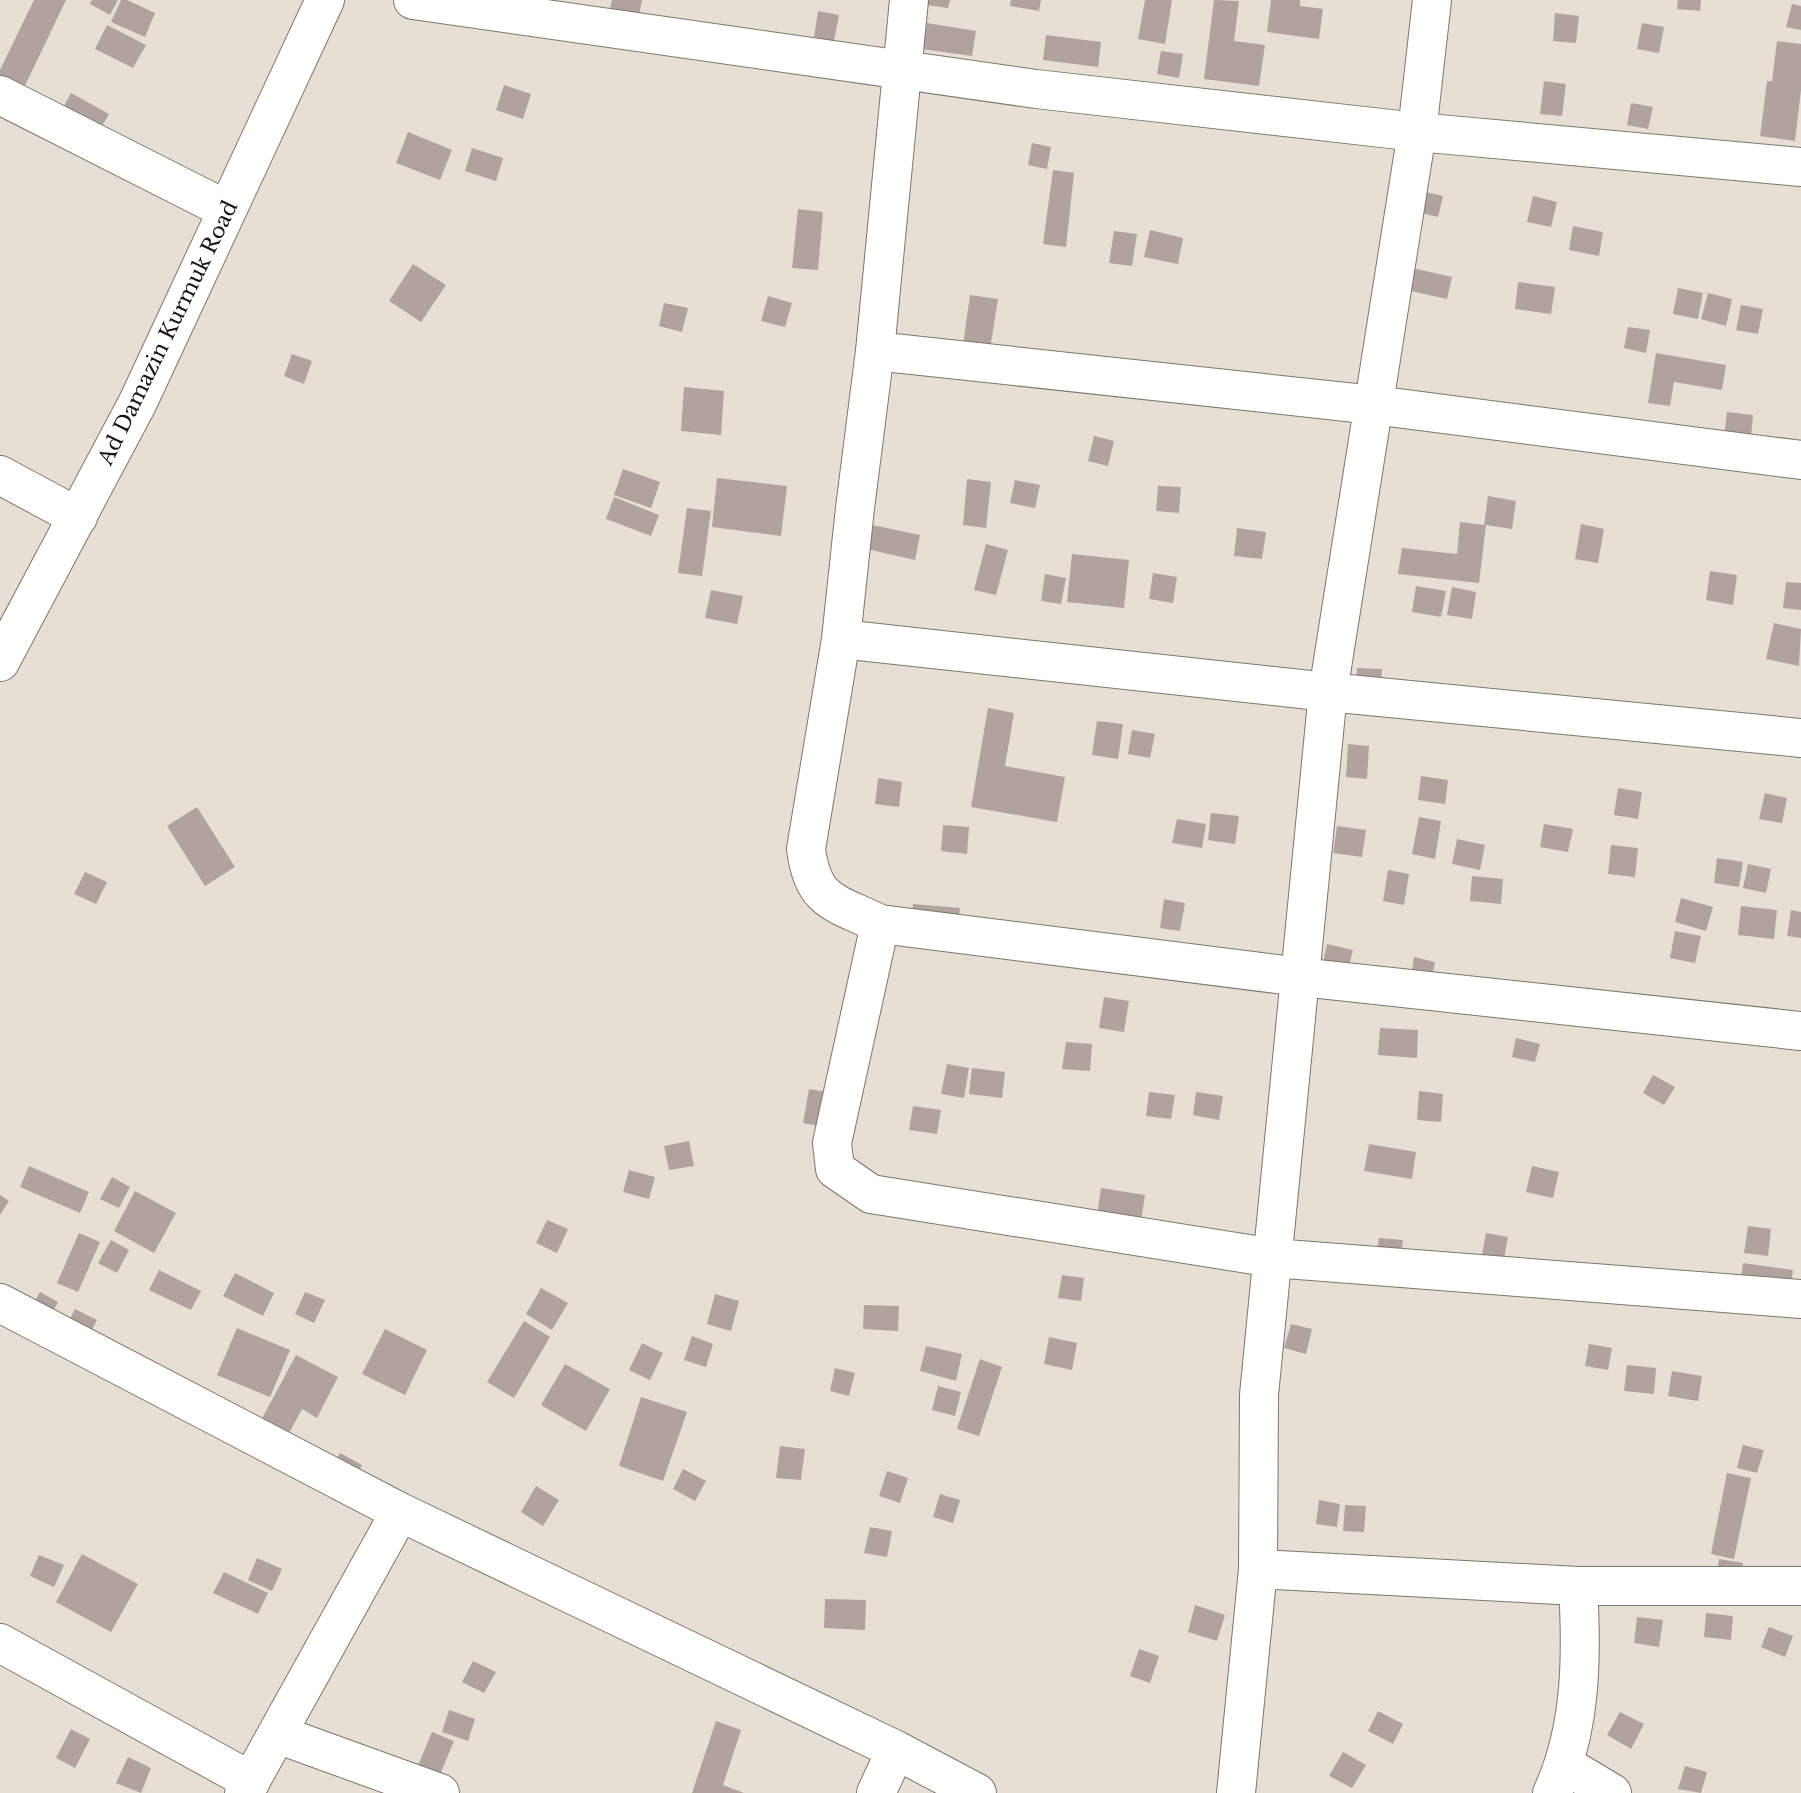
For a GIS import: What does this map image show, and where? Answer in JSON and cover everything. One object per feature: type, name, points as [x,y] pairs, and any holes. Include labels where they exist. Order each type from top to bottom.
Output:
[{"type":"main road","name":"Ad Damazin Kurmuk Road","points":[[0,662],[138,402],[325,0]]},
{"type":"main road","points":[[413,0],[1036,89],[1417,132],[1801,167]]},
{"type":"main road","points":[[909,0],[875,351],[841,639],[806,849],[809,873],[821,895],[880,924],[1300,977],[1801,1031]]},
{"type":"main road","points":[[1236,1793],[1258,1569],[1259,1395],[1328,692],[1417,132],[1432,0]]},
{"type":"main road","points":[[0,94],[227,210]]},
{"type":"main road","points":[[875,351],[1374,405],[1801,460]]},
{"type":"main road","points":[[0,475],[78,517]]},
{"type":"main road","points":[[841,639],[1328,692],[1801,738]]},
{"type":"main road","points":[[880,924],[832,1143],[835,1170],[871,1194],[1273,1258],[1801,1299]]},
{"type":"main road","points":[[0,1303],[400,1512],[896,1750],[977,1793]]},
{"type":"main road","points":[[0,1643],[248,1787],[400,1512]]},
{"type":"main road","points":[[1258,1569],[1578,1587],[1801,1586]]},
{"type":"main road","points":[[1578,1587],[1581,1652],[1558,1779],[1612,1793]]},
{"type":"main road","points":[[277,1734],[440,1793]]},
{"type":"main road","points":[[876,1793],[896,1750]]},
{"type":"building","points":[[34,0],[66,0],[19,98],[0,88],[0,70]]},
{"type":"building","points":[[92,0],[118,0],[110,15],[90,4]]},
{"type":"building","points":[[121,0],[127,0],[155,13],[145,37],[111,22]]},
{"type":"building","points":[[612,0],[642,0],[639,15],[610,9]]},
{"type":"building","points":[[928,0],[950,0],[948,8],[927,5]]},
{"type":"building","points":[[1011,0],[1041,0],[1039,11],[1010,6]]},
{"type":"building","points":[[1145,0],[1172,0],[1165,44],[1138,39]]},
{"type":"building","points":[[1214,0],[1239,1],[1234,41],[1265,45],[1259,86],[1204,79]]},
{"type":"building","points":[[1271,0],[1300,0],[1300,6],[1323,9],[1319,39],[1267,32]]},
{"type":"building","points":[[1678,0],[1701,0],[1700,11],[1677,9]]},
{"type":"building","points":[[1792,4],[1801,6],[1801,30],[1786,27]]},
{"type":"building","points":[[818,11],[839,15],[834,41],[814,37]]},
{"type":"building","points":[[1555,13],[1579,16],[1576,43],[1553,41]]},
{"type":"building","points":[[927,23],[976,31],[972,56],[922,49]]},
{"type":"building","points":[[1642,23],[1664,27],[1659,53],[1637,49]]},
{"type":"building","points":[[107,25],[146,45],[133,68],[95,49]]},
{"type":"building","points":[[1046,35],[1101,42],[1098,67],[1043,60]]},
{"type":"building","points":[[1777,41],[1801,44],[1801,90],[1795,141],[1760,136],[1767,81],[1772,81]]},
{"type":"building","points":[[1161,51],[1183,54],[1179,78],[1157,74]]},
{"type":"building","points":[[1544,81],[1566,84],[1562,116],[1540,114]]},
{"type":"building","points":[[504,85],[531,94],[523,119],[496,110]]},
{"type":"building","points":[[71,93],[109,114],[95,138],[58,117]]},
{"type":"building","points":[[1631,103],[1653,107],[1648,129],[1627,125]]},
{"type":"building","points":[[408,132],[452,150],[440,180],[396,163]]},
{"type":"building","points":[[1032,143],[1051,147],[1047,169],[1028,165]]},
{"type":"building","points":[[472,148],[503,158],[496,181],[465,171]]},
{"type":"building","points":[[1053,170],[1074,173],[1066,247],[1043,244]]},
{"type":"building","points":[[1417,190],[1443,196],[1438,217],[1412,211]]},
{"type":"building","points":[[1533,196],[1557,202],[1551,227],[1527,222]]},
{"type":"building","points":[[798,209],[823,212],[818,270],[792,268]]},
{"type":"building","points":[[1573,226],[1603,232],[1599,256],[1569,250]]},
{"type":"building","points":[[1150,230],[1183,238],[1178,264],[1144,257]]},
{"type":"building","points":[[1114,231],[1137,234],[1132,266],[1109,263]]},
{"type":"building","points":[[413,264],[446,285],[421,322],[389,301]]},
{"type":"building","points":[[1408,267],[1452,277],[1447,299],[1402,289]]},
{"type":"building","points":[[1518,282],[1555,287],[1551,314],[1515,309]]},
{"type":"building","points":[[1678,288],[1703,293],[1698,319],[1673,314]]},
{"type":"building","points":[[1708,293],[1732,299],[1726,326],[1701,319]]},
{"type":"building","points":[[970,295],[998,299],[990,349],[963,345]]},
{"type":"building","points":[[768,296],[792,303],[785,327],[761,321]]},
{"type":"building","points":[[664,303],[688,308],[682,332],[659,326]]},
{"type":"building","points":[[1741,305],[1763,309],[1758,334],[1736,330]]},
{"type":"building","points":[[1628,327],[1650,330],[1646,353],[1624,348]]},
{"type":"building","points":[[1656,353],[1726,365],[1722,390],[1674,382],[1670,406],[1648,403]]},
{"type":"building","points":[[292,354],[312,361],[304,384],[284,376]]},
{"type":"building","points":[[684,387],[724,391],[721,435],[681,431]]},
{"type":"building","points":[[1727,412],[1753,415],[1750,447],[1723,444]]},
{"type":"building","points":[[1094,436],[1114,441],[1108,466],[1088,461]]},
{"type":"building","points":[[623,469],[660,482],[651,508],[614,495]]},
{"type":"building","points":[[717,478],[787,486],[781,536],[712,527]]},
{"type":"building","points":[[967,479],[991,482],[986,528],[963,525]]},
{"type":"building","points":[[1015,480],[1040,485],[1035,508],[1010,503]]},
{"type":"building","points":[[1158,486],[1181,487],[1179,513],[1156,511]]},
{"type":"building","points":[[1488,496],[1516,501],[1512,529],[1486,525],[1479,583],[1398,574],[1402,548],[1457,554],[1460,522],[1484,525]]},
{"type":"building","points":[[614,497],[659,515],[651,536],[606,519]]},
{"type":"building","points":[[687,508],[711,511],[702,576],[678,573]]},
{"type":"building","points":[[1581,524],[1604,529],[1598,563],[1575,559]]},
{"type":"building","points":[[872,525],[920,535],[915,560],[867,549]]},
{"type":"building","points":[[1237,528],[1266,532],[1262,559],[1234,556]]},
{"type":"building","points":[[986,544],[1008,550],[996,595],[974,590]]},
{"type":"building","points":[[1072,554],[1129,560],[1124,608],[1067,602]]},
{"type":"building","points":[[1710,571],[1737,575],[1733,605],[1706,600]]},
{"type":"building","points":[[1153,573],[1177,577],[1173,603],[1149,599]]},
{"type":"building","points":[[1045,574],[1066,578],[1061,604],[1041,601]]},
{"type":"building","points":[[1786,582],[1801,583],[1801,610],[1783,608]]},
{"type":"building","points":[[1416,586],[1446,591],[1441,617],[1412,612]]},
{"type":"building","points":[[1452,587],[1476,592],[1472,619],[1447,615]]},
{"type":"building","points":[[711,590],[743,596],[737,624],[705,618]]},
{"type":"building","points":[[1774,623],[1801,629],[1799,666],[1766,659]]},
{"type":"building","points":[[1357,668],[1382,669],[1380,693],[1356,692]]},
{"type":"building","points":[[988,708],[1014,713],[1005,766],[1065,777],[1057,822],[971,807]]},
{"type":"building","points":[[1097,721],[1123,724],[1118,759],[1092,755]]},
{"type":"building","points":[[1132,730],[1155,734],[1150,758],[1128,754]]},
{"type":"building","points":[[1348,744],[1369,746],[1367,779],[1346,777]]},
{"type":"building","points":[[1421,776],[1448,780],[1445,804],[1418,800]]},
{"type":"building","points":[[878,778],[902,782],[899,807],[875,804]]},
{"type":"building","points":[[1618,788],[1642,792],[1638,819],[1614,815]]},
{"type":"building","points":[[1765,793],[1787,798],[1782,823],[1759,819]]},
{"type":"building","points":[[197,807],[235,867],[205,886],[167,826]]},
{"type":"building","points":[[1211,813],[1239,816],[1235,844],[1208,840]]},
{"type":"building","points":[[1419,817],[1441,821],[1435,859],[1412,854]]},
{"type":"building","points":[[1177,819],[1206,824],[1202,848],[1172,843]]},
{"type":"building","points":[[1544,824],[1573,829],[1568,852],[1540,847]]},
{"type":"building","points":[[943,825],[969,827],[967,854],[941,851]]},
{"type":"building","points":[[1337,826],[1366,830],[1362,857],[1333,853]]},
{"type":"building","points":[[1457,839],[1485,845],[1480,870],[1452,864]]},
{"type":"building","points":[[1611,845],[1638,848],[1635,877],[1608,874]]},
{"type":"building","points":[[1717,858],[1743,862],[1739,887],[1714,883]]},
{"type":"building","points":[[1748,864],[1771,869],[1766,893],[1743,888]]},
{"type":"building","points":[[1388,870],[1409,874],[1404,905],[1383,901]]},
{"type":"building","points":[[85,872],[107,882],[96,904],[74,894]]},
{"type":"building","points":[[1472,876],[1503,879],[1501,904],[1470,901]]},
{"type":"building","points":[[1681,898],[1713,907],[1706,931],[1675,922]]},
{"type":"building","points":[[1164,899],[1185,903],[1180,931],[1160,928]]},
{"type":"building","points":[[913,904],[960,908],[957,936],[911,931]]},
{"type":"building","points":[[1741,906],[1777,910],[1774,939],[1738,935]]},
{"type":"building","points":[[1791,910],[1801,912],[1801,938],[1787,936]]},
{"type":"building","points":[[1675,931],[1701,936],[1695,963],[1670,958]]},
{"type":"building","points":[[1327,944],[1353,950],[1346,977],[1321,972]]},
{"type":"building","points":[[1414,957],[1435,962],[1430,987],[1410,983]]},
{"type":"building","points":[[1104,997],[1129,1001],[1124,1032],[1099,1028]]},
{"type":"building","points":[[1380,1028],[1418,1030],[1417,1058],[1378,1055]]},
{"type":"building","points":[[1516,1038],[1540,1044],[1535,1062],[1512,1057]]},
{"type":"building","points":[[1066,1042],[1092,1044],[1090,1071],[1062,1069]]},
{"type":"building","points":[[947,1064],[969,1068],[964,1098],[941,1094]]},
{"type":"building","points":[[972,1068],[1005,1072],[1002,1098],[969,1094]]},
{"type":"building","points":[[1653,1075],[1675,1087],[1664,1105],[1643,1093]]},
{"type":"building","points":[[809,1089],[860,1098],[855,1132],[803,1123]]},
{"type":"building","points":[[1419,1091],[1443,1094],[1441,1122],[1417,1120]]},
{"type":"building","points":[[1149,1092],[1175,1095],[1171,1119],[1146,1116]]},
{"type":"building","points":[[1196,1092],[1223,1096],[1219,1120],[1193,1115]]},
{"type":"building","points":[[913,1106],[941,1110],[937,1134],[909,1130]]},
{"type":"building","points":[[689,1141],[694,1166],[669,1170],[664,1146]]},
{"type":"building","points":[[1369,1144],[1416,1152],[1412,1179],[1364,1171]]},
{"type":"building","points":[[29,1166],[89,1192],[80,1213],[20,1187]]},
{"type":"building","points":[[1532,1166],[1559,1172],[1553,1198],[1526,1192]]},
{"type":"building","points":[[629,1170],[655,1177],[649,1199],[623,1192]]},
{"type":"building","points":[[112,1177],[130,1187],[119,1208],[100,1199]]},
{"type":"building","points":[[1101,1188],[1145,1195],[1141,1221],[1097,1215]]},
{"type":"building","points":[[135,1191],[176,1213],[154,1253],[114,1231]]},
{"type":"building","points":[[0,1195],[9,1201],[0,1215]]},
{"type":"building","points":[[547,1220],[568,1229],[557,1253],[536,1243]]},
{"type":"building","points":[[1748,1226],[1771,1229],[1768,1256],[1744,1253]]},
{"type":"building","points":[[79,1233],[100,1242],[78,1292],[57,1283]]},
{"type":"building","points":[[1486,1233],[1508,1237],[1503,1264],[1481,1260]]},
{"type":"building","points":[[1379,1238],[1403,1240],[1400,1268],[1375,1264]]},
{"type":"building","points":[[111,1240],[129,1250],[117,1273],[98,1263]]},
{"type":"building","points":[[1743,1263],[1793,1270],[1789,1299],[1739,1292]]},
{"type":"building","points":[[159,1270],[201,1291],[191,1310],[149,1290]]},
{"type":"building","points":[[235,1273],[274,1293],[263,1316],[223,1296]]},
{"type":"building","points":[[1062,1275],[1084,1278],[1081,1301],[1058,1298]]},
{"type":"building","points":[[541,1288],[568,1303],[552,1330],[526,1314]]},
{"type":"building","points":[[40,1292],[58,1302],[47,1323],[28,1314]]},
{"type":"building","points":[[305,1292],[325,1300],[314,1323],[295,1314]]},
{"type":"building","points":[[715,1294],[739,1301],[731,1331],[707,1324]]},
{"type":"building","points":[[864,1305],[899,1306],[898,1331],[863,1329]]},
{"type":"building","points":[[75,1309],[97,1320],[84,1345],[62,1334]]},
{"type":"building","points":[[524,1321],[550,1337],[514,1398],[487,1382]]},
{"type":"building","points":[[1291,1324],[1312,1329],[1306,1354],[1284,1348]]},
{"type":"building","points":[[237,1328],[290,1350],[270,1397],[217,1375]]},
{"type":"building","points":[[385,1329],[427,1350],[405,1395],[362,1374]]},
{"type":"building","points":[[692,1336],[713,1344],[706,1367],[684,1360]]},
{"type":"building","points":[[1049,1337],[1077,1343],[1072,1370],[1044,1364]]},
{"type":"building","points":[[642,1343],[663,1353],[650,1380],[629,1370]]},
{"type":"building","points":[[1589,1344],[1612,1348],[1608,1370],[1585,1366]]},
{"type":"building","points":[[926,1346],[962,1354],[956,1381],[920,1371]]},
{"type":"building","points":[[296,1355],[338,1377],[317,1418],[302,1409],[278,1454],[251,1439]]},
{"type":"building","points":[[980,1359],[1002,1367],[979,1436],[957,1429]]},
{"type":"building","points":[[565,1364],[610,1389],[586,1431],[541,1405]]},
{"type":"building","points":[[1627,1365],[1656,1368],[1654,1394],[1624,1391]]},
{"type":"building","points":[[835,1368],[855,1373],[849,1396],[830,1391]]},
{"type":"building","points":[[1672,1371],[1702,1376],[1698,1401],[1668,1396]]},
{"type":"building","points":[[938,1386],[961,1392],[955,1416],[932,1410]]},
{"type":"building","points":[[641,1397],[687,1412],[663,1481],[619,1466]]},
{"type":"building","points":[[1743,1445],[1764,1450],[1757,1473],[1737,1468]]},
{"type":"building","points":[[780,1446],[805,1449],[801,1480],[776,1478]]},
{"type":"building","points":[[340,1453],[362,1465],[348,1493],[325,1480]]},
{"type":"building","points":[[683,1469],[706,1481],[695,1501],[673,1489]]},
{"type":"building","points":[[887,1471],[908,1478],[900,1503],[879,1496]]},
{"type":"building","points":[[1727,1473],[1751,1478],[1734,1559],[1711,1554]]},
{"type":"building","points":[[536,1486],[559,1500],[543,1526],[521,1512]]},
{"type":"building","points":[[940,1494],[960,1500],[953,1523],[933,1517]]},
{"type":"building","points":[[1319,1500],[1340,1504],[1337,1527],[1316,1524]]},
{"type":"building","points":[[1345,1505],[1366,1506],[1364,1532],[1343,1531]]},
{"type":"building","points":[[870,1527],[892,1531],[887,1557],[864,1553]]},
{"type":"building","points":[[82,1554],[138,1584],[111,1632],[56,1602]]},
{"type":"building","points":[[39,1555],[64,1565],[54,1587],[30,1576]]},
{"type":"building","points":[[257,1558],[282,1569],[272,1591],[248,1580]]},
{"type":"building","points":[[1719,1559],[1743,1563],[1739,1587],[1715,1583]]},
{"type":"building","points":[[224,1572],[268,1593],[258,1614],[213,1593]]},
{"type":"building","points":[[825,1599],[866,1600],[865,1630],[824,1628]]},
{"type":"building","points":[[1195,1605],[1225,1615],[1217,1641],[1188,1632]]},
{"type":"building","points":[[1706,1613],[1733,1616],[1731,1640],[1704,1637]]},
{"type":"building","points":[[1637,1617],[1663,1620],[1659,1647],[1634,1643]]},
{"type":"building","points":[[1769,1627],[1793,1636],[1785,1657],[1761,1647]]},
{"type":"building","points":[[1139,1649],[1159,1656],[1150,1683],[1130,1676]]},
{"type":"building","points":[[473,1661],[496,1672],[484,1693],[462,1682]]},
{"type":"building","points":[[449,1710],[475,1719],[468,1741],[442,1732]]},
{"type":"building","points":[[1378,1711],[1403,1724],[1393,1744],[1368,1731]]},
{"type":"building","points":[[1620,1712],[1644,1724],[1631,1749],[1607,1735]]},
{"type":"building","points":[[716,1721],[741,1730],[723,1785],[744,1793],[692,1793]]},
{"type":"building","points":[[71,1729],[90,1739],[75,1768],[56,1758]]},
{"type":"building","points":[[432,1732],[454,1741],[436,1784],[414,1775]]},
{"type":"building","points":[[1343,1752],[1366,1765],[1352,1788],[1329,1776]]},
{"type":"building","points":[[128,1757],[151,1768],[141,1793],[116,1783]]},
{"type":"building","points":[[1685,1766],[1707,1772],[1701,1793],[1678,1789]]}]
